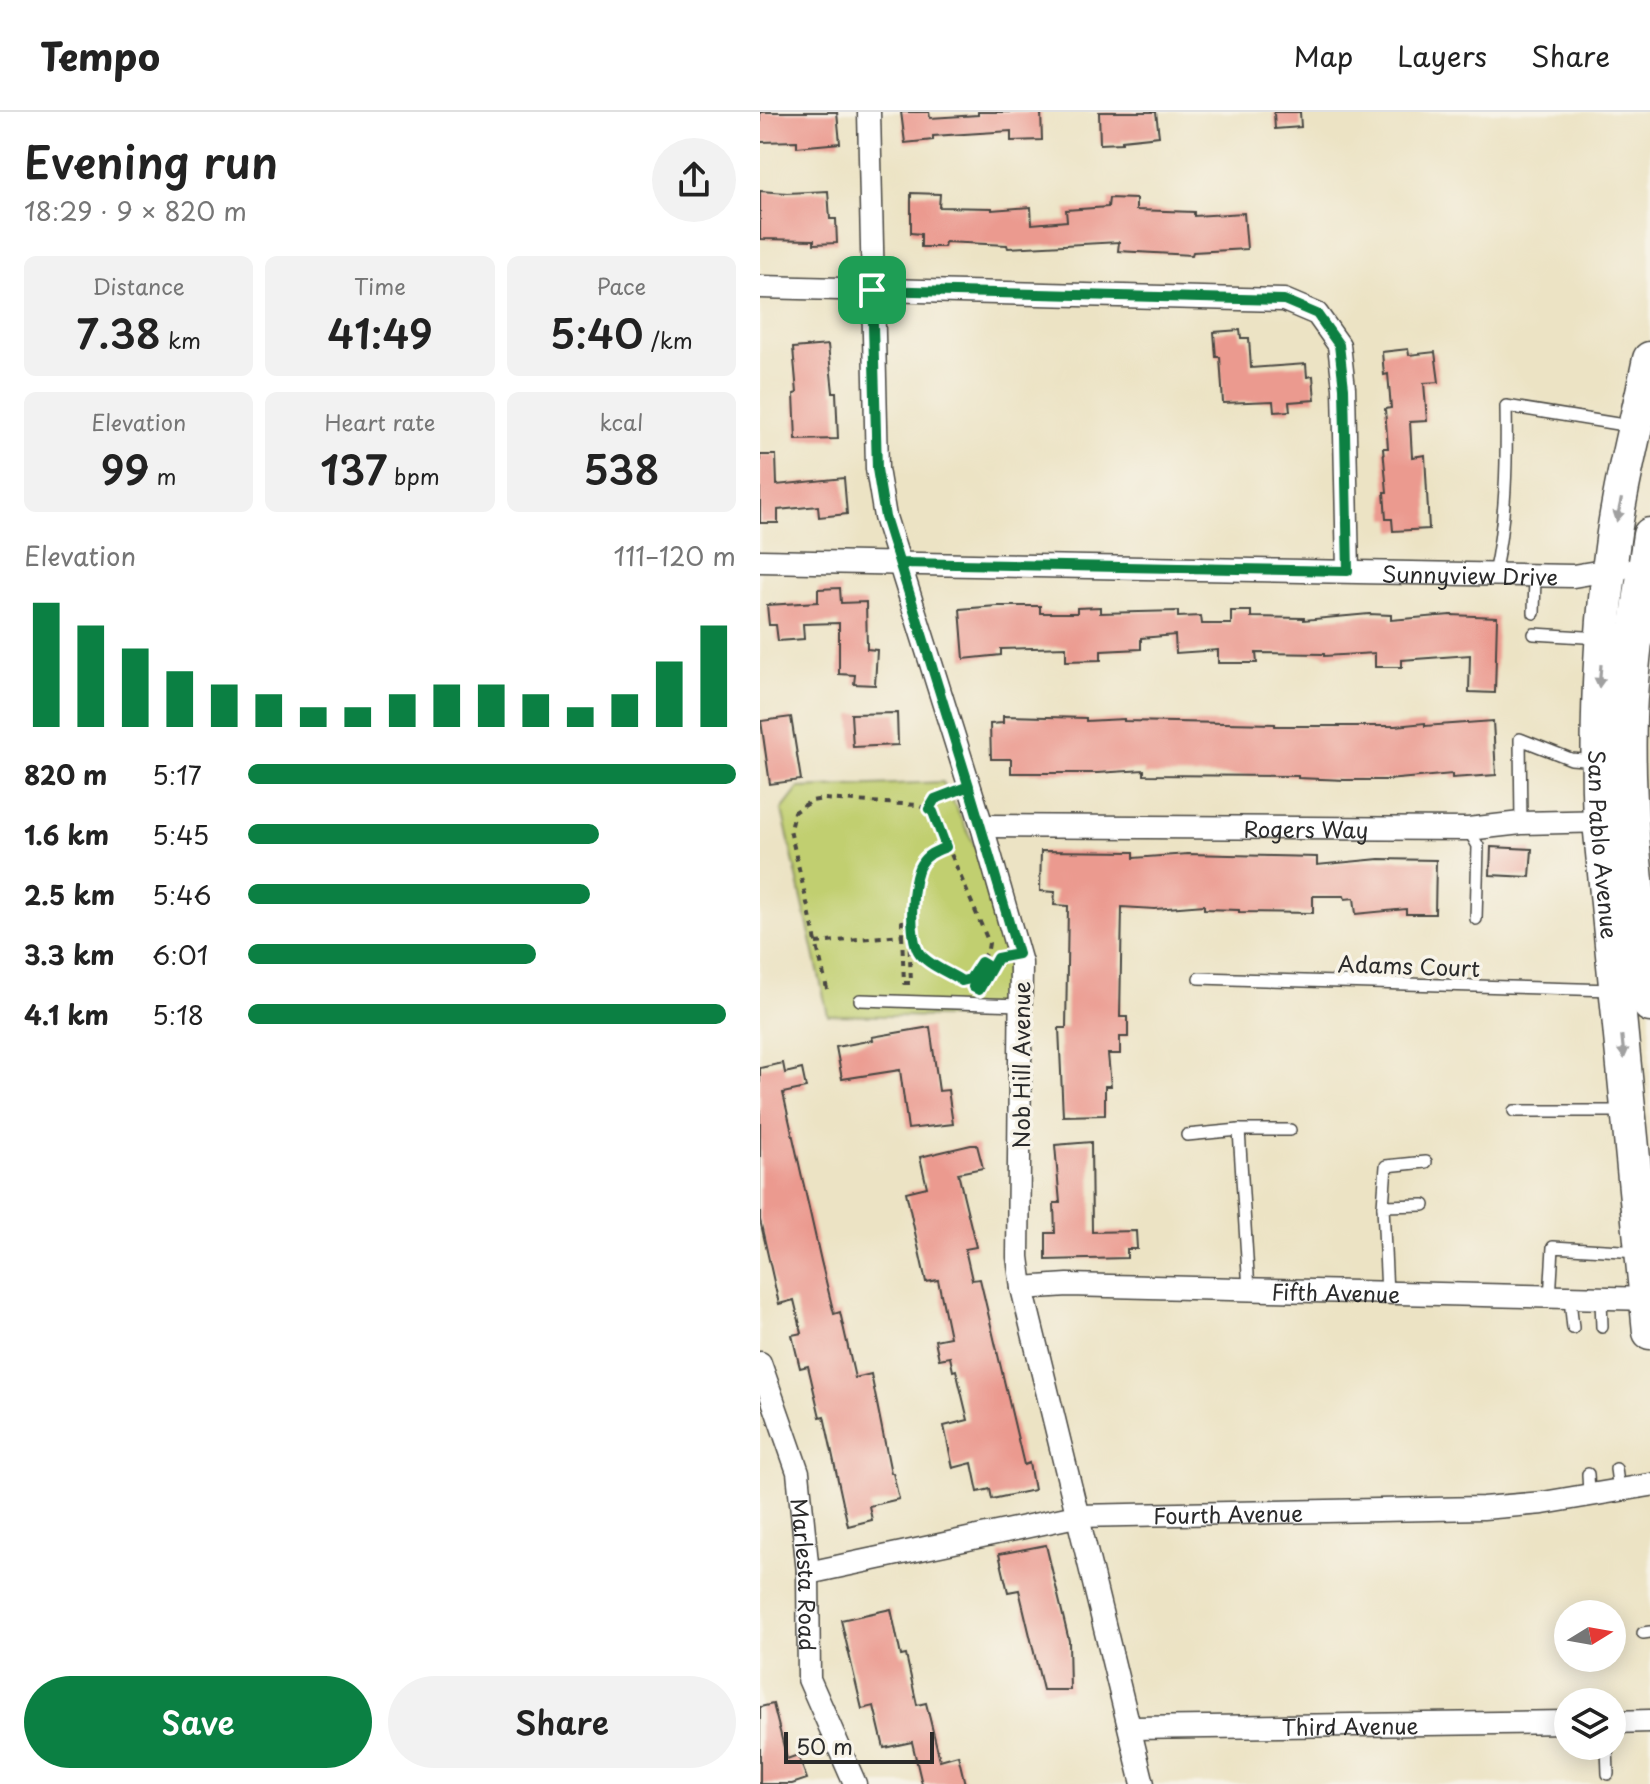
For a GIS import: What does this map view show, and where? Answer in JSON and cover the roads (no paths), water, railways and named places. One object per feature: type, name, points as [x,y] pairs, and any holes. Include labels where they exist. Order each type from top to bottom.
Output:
[{"type":"main road","name":"San Pablo Avenue","points":[[1649,1310],[1630,1111],[1641,995],[1616,821],[1597,761],[1598,697],[1613,538],[1650,359]]},
{"type":"main road","name":"San Pablo Avenue","points":[[1616,821],[1637,696],[1649,554]]},
{"type":"street","name":"Nob Hill Avenue","points":[[869,112],[877,469],[885,517],[982,826],[1018,954],[1021,1005],[1018,1257],[1022,1288],[1076,1516],[1132,1728],[1143,1784]]},
{"type":"street","points":[[760,287],[1284,300],[1317,314],[1339,345],[1344,388],[1348,571]]},
{"type":"street","name":"Sunnyview Drive","points":[[760,561],[1573,576],[1610,571],[1649,554]]},
{"type":"street","name":"Rogers Way","points":[[982,826],[1468,829],[1521,823],[1616,821]]},
{"type":"street","name":"Fifth Avenue","points":[[1022,1288],[1068,1285],[1601,1300],[1649,1310]]},
{"type":"street","name":"Marlesta Road","points":[[760,1363],[798,1472],[808,1573],[809,1679],[855,1784]]},
{"type":"street","name":"Fourth Avenue","points":[[808,1573],[1076,1516],[1483,1508],[1543,1503],[1589,1484],[1618,1479],[1650,1485]]},
{"type":"street","points":[[1626,1722],[1650,1721]]},
{"type":"street","name":"Third Avenue","points":[[1132,1728],[1554,1722]]},
{"type":"lane","points":[[1494,574],[1501,542],[1507,457],[1506,406],[1636,427]]},
{"type":"lane","points":[[1534,613],[1535,576]]},
{"type":"lane","points":[[1534,634],[1603,638]]},
{"type":"lane","points":[[1521,823],[1520,739],[1571,759],[1597,761]]},
{"type":"lane","points":[[1468,829],[1478,846],[1476,919]]},
{"type":"lane","name":"Adams Court","points":[[1199,978],[1641,995]]},
{"type":"lane","points":[[860,1000],[1021,1005]]},
{"type":"lane","points":[[1514,1111],[1630,1111]]},
{"type":"lane","points":[[1239,1130],[1249,1290]]},
{"type":"lane","points":[[1187,1135],[1239,1130],[1290,1130]]},
{"type":"lane","points":[[1387,1294],[1383,1206],[1386,1166],[1426,1162]]},
{"type":"lane","points":[[1383,1206],[1424,1205]]},
{"type":"lane","points":[[1573,1328],[1560,1299],[1553,1247],[1643,1252]]},
{"type":"lane","points":[[1601,1300],[1602,1327]]},
{"type":"lane","points":[[1608,1760],[1608,1774]]}]
